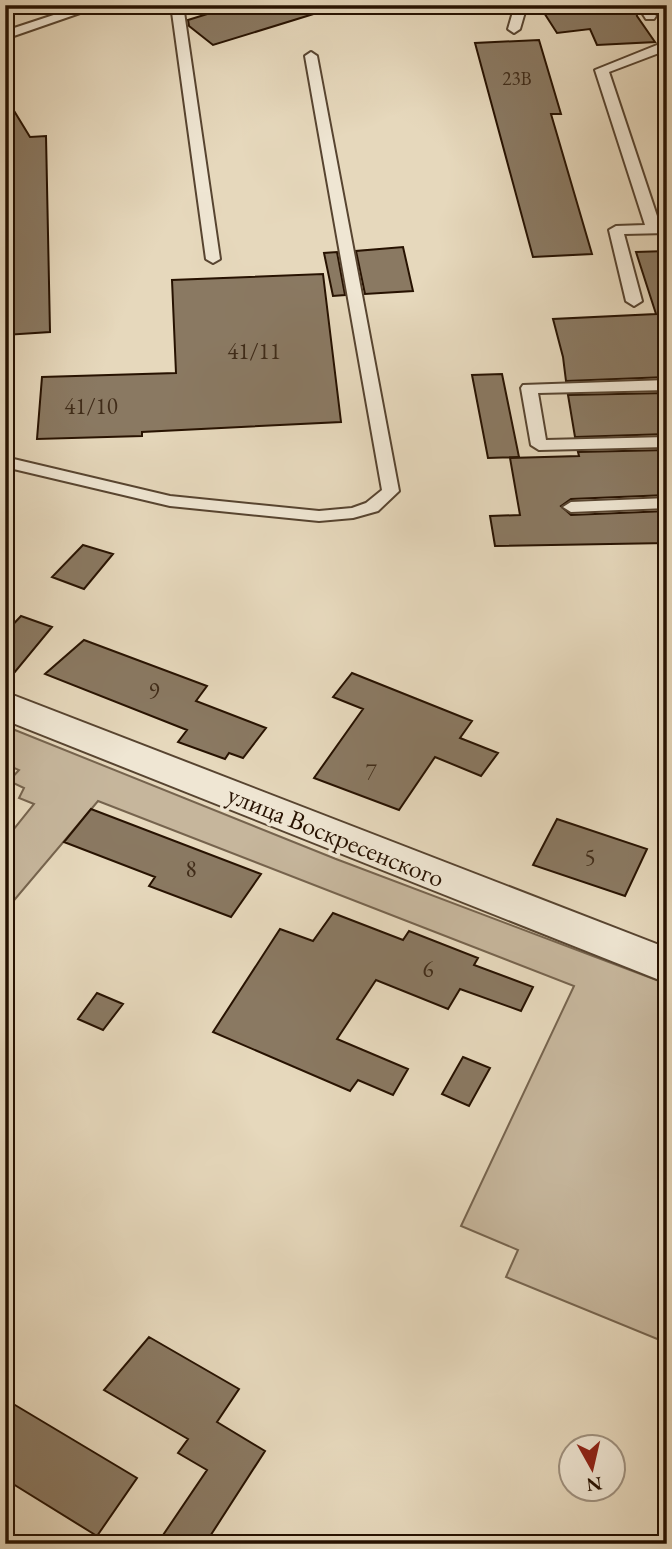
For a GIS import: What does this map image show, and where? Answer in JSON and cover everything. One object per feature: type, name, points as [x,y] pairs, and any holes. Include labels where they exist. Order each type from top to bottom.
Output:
[{"type":"street","name":"улица Воскресенского","points":[[5,705],[667,966]]},
{"type":"lane","points":[[5,35],[97,5]]},
{"type":"lane","points":[[177,5],[213,259]]},
{"type":"lane","points":[[514,29],[521,5]]},
{"type":"lane","points":[[634,300],[616,230],[660,229],[602,70],[667,46]]},
{"type":"lane","points":[[5,462],[170,501],[319,516],[353,513],[372,507],[391,491],[311,56]]},
{"type":"lane","points":[[667,385],[529,388],[539,445],[667,442]]},
{"type":"lane","points":[[571,507],[667,503]]},
{"type":"shaded area","points":[[5,726],[336,859],[667,984],[667,1343],[506,1277],[518,1250],[461,1226],[574,986],[98,801],[5,911],[5,840],[34,804],[19,798],[24,788],[9,781],[19,770],[5,764]]},
{"type":"building","points":[[236,5],[319,5],[320,12],[213,45],[189,26],[188,20]]},
{"type":"building","points":[[539,5],[635,5],[637,16],[655,42],[597,45],[590,29],[557,33]]},
{"type":"building","points":[[539,40],[561,114],[551,114],[592,254],[533,257],[475,43]]},
{"type":"building","points":[[5,96],[30,137],[46,136],[50,332],[5,335]]},
{"type":"building","points":[[403,247],[413,291],[365,294],[356,251]]},
{"type":"building","points":[[667,251],[667,377],[566,381],[553,319],[656,314],[636,252]]},
{"type":"building","points":[[337,252],[345,295],[333,296],[324,253]]},
{"type":"building","points":[[323,274],[341,422],[142,432],[142,436],[37,439],[42,377],[176,373],[172,280]]},
{"type":"building","points":[[502,374],[519,457],[488,458],[472,375]]},
{"type":"building","points":[[667,393],[667,434],[575,437],[568,395]]},
{"type":"building","points":[[667,450],[667,495],[571,499],[561,506],[571,515],[667,511],[667,543],[495,546],[490,516],[520,515],[510,458],[579,456],[578,452]]},
{"type":"building","points":[[83,545],[113,554],[84,589],[52,577]]},
{"type":"building","points":[[21,616],[52,627],[5,684],[5,633]]},
{"type":"building","points":[[84,640],[207,686],[196,701],[266,728],[243,758],[229,753],[225,759],[178,742],[187,730],[45,674]]},
{"type":"building","points":[[352,673],[472,721],[460,738],[498,753],[481,776],[435,757],[399,810],[314,778],[363,709],[333,697]]},
{"type":"building","points":[[91,809],[261,874],[231,917],[149,886],[155,877],[64,842]]},
{"type":"building","points":[[557,819],[647,849],[625,896],[533,865]]},
{"type":"building","points":[[333,913],[403,940],[409,931],[478,958],[474,965],[533,987],[521,1011],[460,989],[448,1009],[376,980],[337,1039],[408,1069],[393,1095],[358,1080],[350,1091],[213,1032],[280,929],[313,941]]},
{"type":"building","points":[[97,993],[123,1004],[103,1030],[78,1019]]},
{"type":"building","points":[[463,1057],[490,1068],[469,1106],[442,1094]]},
{"type":"building","points":[[149,1337],[239,1389],[217,1422],[265,1451],[205,1544],[157,1544],[207,1470],[178,1453],[188,1439],[104,1390]]},
{"type":"building","points":[[5,1399],[137,1478],[97,1536],[5,1479]]}]
